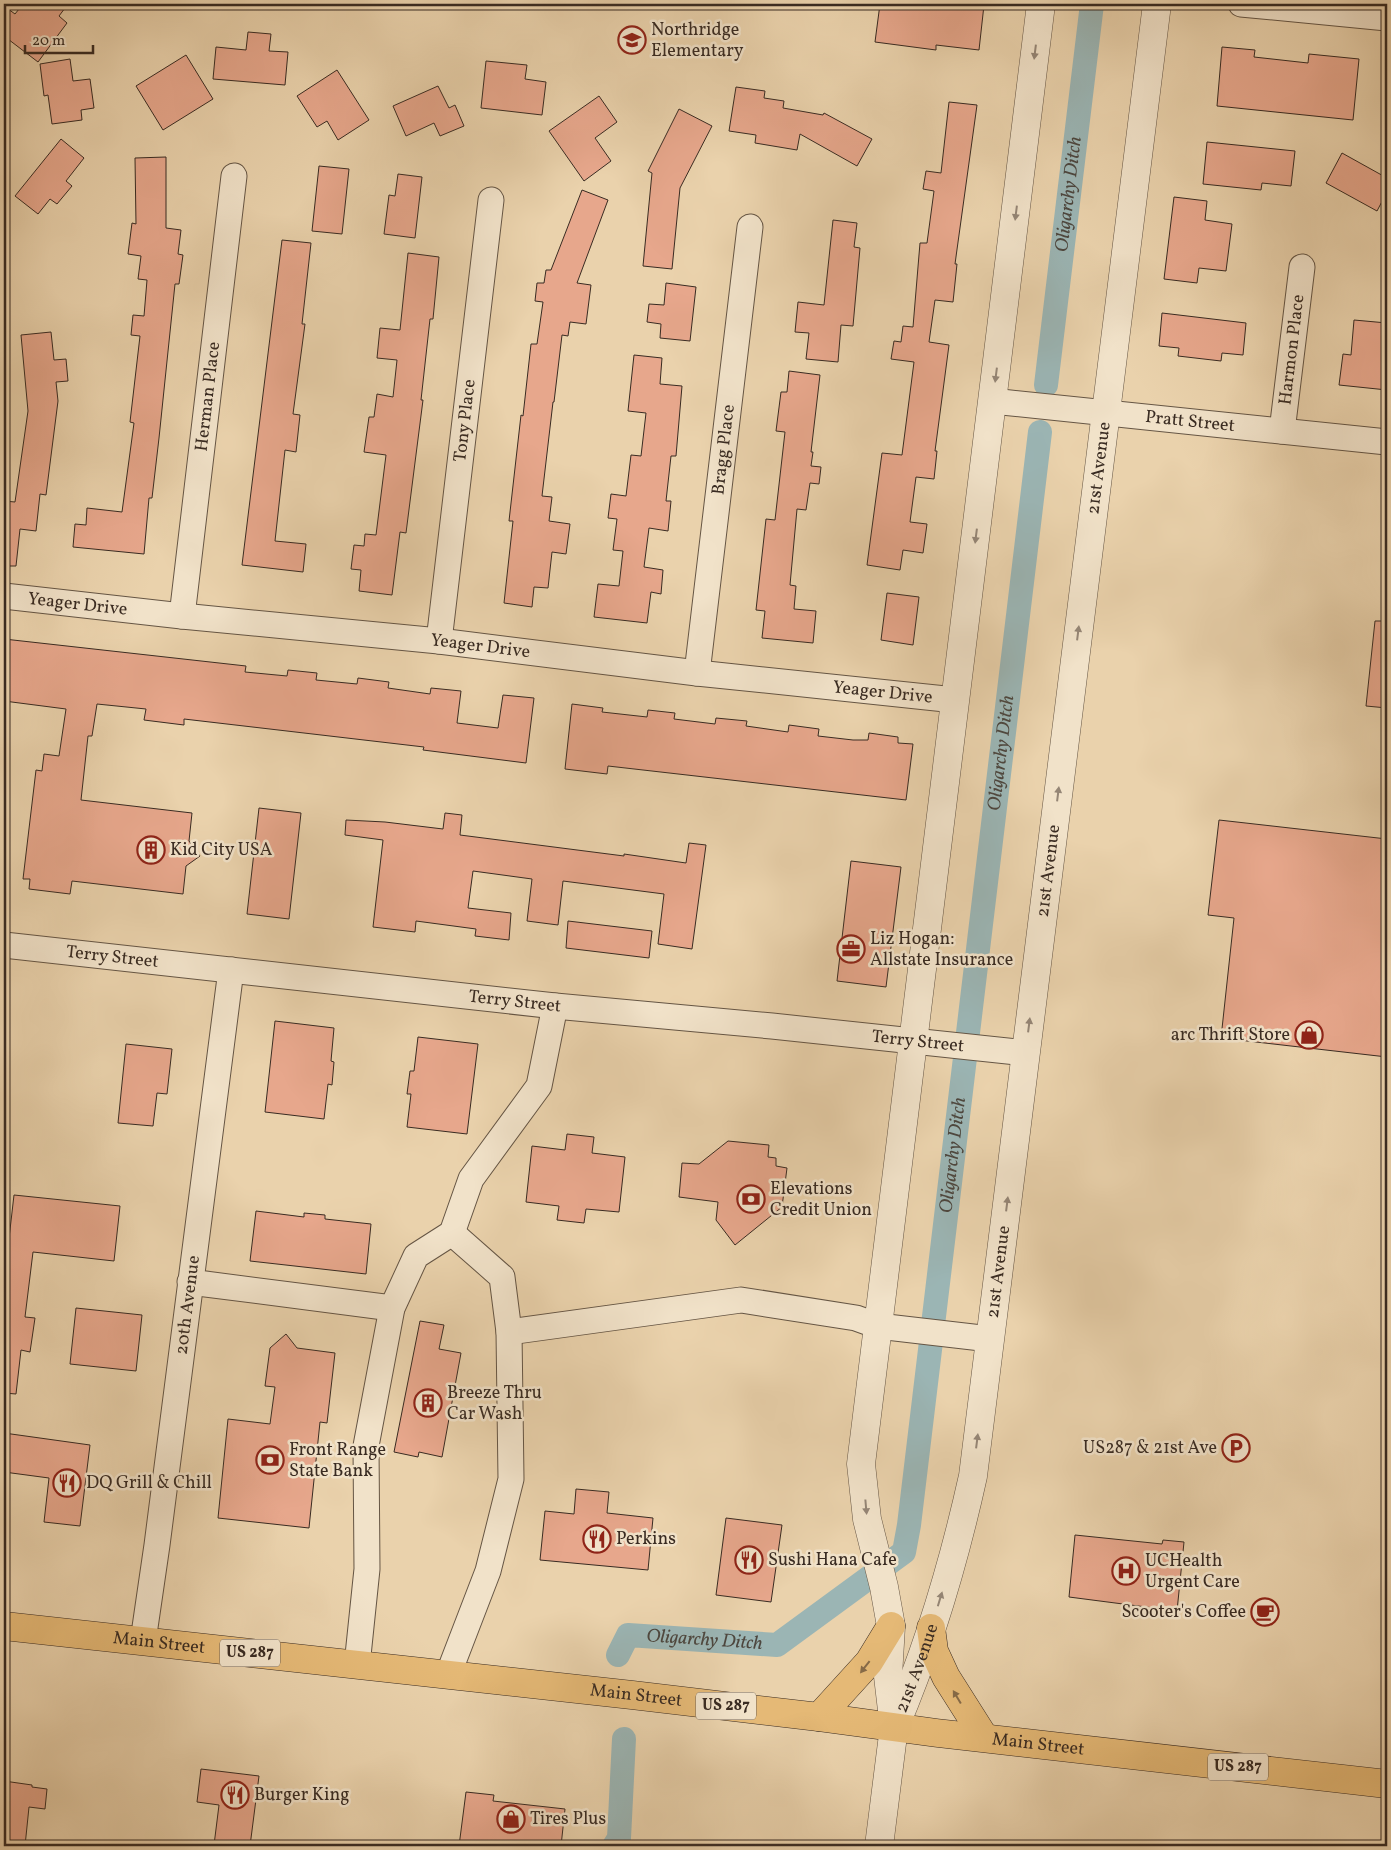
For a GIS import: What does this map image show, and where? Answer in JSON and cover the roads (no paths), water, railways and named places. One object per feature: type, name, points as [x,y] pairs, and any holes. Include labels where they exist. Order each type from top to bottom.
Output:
[{"type":"highway","name":"Main Street","points":[[4,1626],[819,1717],[1387,1784]]},
{"type":"highway","points":[[819,1717],[869,1662],[892,1626]]},
{"type":"highway","points":[[931,1628],[934,1651],[946,1677],[984,1737]]},
{"type":"street","name":"21st Avenue","points":[[879,1846],[894,1727],[888,1676],[892,1626],[867,1519],[861,1464],[1041,4]]},
{"type":"street","name":"21st Avenue","points":[[894,1727],[916,1675],[960,1536],[973,1476],[1157,4]]},
{"type":"street","points":[[1241,4],[1387,18]]},
{"type":"street","name":"Herman Place","points":[[182,616],[234,176]]},
{"type":"street","name":"Tony Place","points":[[439,641],[491,200]]},
{"type":"street","name":"Bragg Place","points":[[697,673],[750,227]]},
{"type":"street","name":"Harmon Place","points":[[1282,431],[1302,267]]},
{"type":"street","name":"Pratt Street","points":[[992,401],[1387,442]]},
{"type":"street","name":"Yeager Drive","points":[[4,596],[182,616],[439,641],[697,673],[955,700]]},
{"type":"street","name":"Terry Street","points":[[4,945],[554,1006],[1026,1053]]},
{"type":"street","name":"20th Avenue","points":[[143,1641],[231,970]]},
{"type":"street","points":[[357,1665],[367,1568],[366,1446],[392,1308],[416,1256],[452,1233],[471,1179],[539,1086],[554,1006]]},
{"type":"street","points":[[448,1675],[488,1571],[511,1479],[509,1332],[502,1277],[452,1233]]},
{"type":"street","points":[[190,1282],[392,1308]]},
{"type":"street","points":[[509,1332],[741,1300],[856,1318],[878,1326],[990,1339]]},
{"type":"waterway","name":"Oligarchy Ditch","points":[[1046,385],[1092,4]]},
{"type":"waterway","name":"Oligarchy Ditch","points":[[618,1655],[628,1635],[777,1645],[904,1552],[909,1525],[1040,432]]},
{"type":"waterway","name":"Oligarchy Ditch","points":[[614,1846],[619,1838],[624,1739]]},
{"type":"place","name":"Northridge Elementary","points":[[632,40]]},
{"type":"place","name":"Kid City USA","points":[[151,850]]},
{"type":"place","name":"Liz Hogan: Allstate Insurance","points":[[851,949]]},
{"type":"place","name":"arc Thrift Store","points":[[1309,1035]]},
{"type":"place","name":"Elevations Credit Union","points":[[751,1199]]},
{"type":"place","name":"Breeze Thru Car Wash","points":[[428,1403]]},
{"type":"place","name":"US287 & 21st Ave","points":[[1236,1448]]},
{"type":"place","name":"Front Range State Bank","points":[[270,1460]]},
{"type":"place","name":"DQ Grill & Chill","points":[[67,1483]]},
{"type":"place","name":"Perkins","points":[[597,1539]]},
{"type":"place","name":"Sushi Hana Cafe","points":[[749,1560]]},
{"type":"place","name":"UCHealth Urgent Care","points":[[1126,1571]]},
{"type":"place","name":"Scooter's Coffee","points":[[1265,1612]]},
{"type":"place","name":"Burger King","points":[[235,1795]]},
{"type":"place","name":"Tires Plus","points":[[511,1819]]}]
